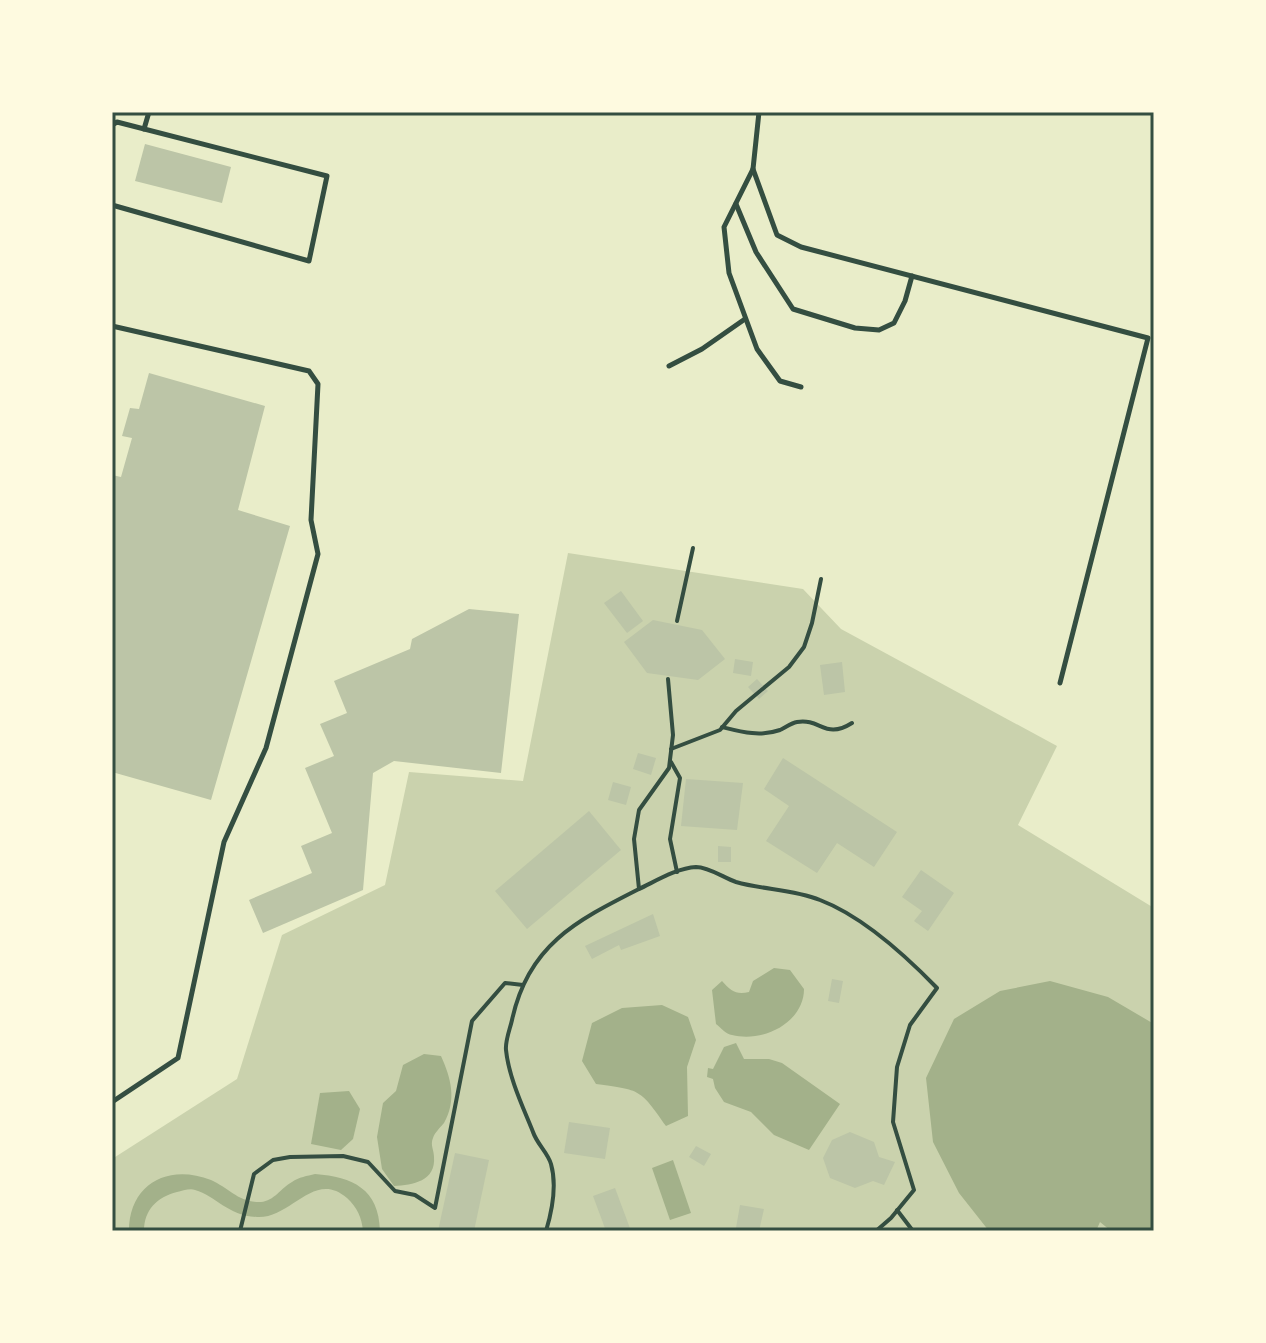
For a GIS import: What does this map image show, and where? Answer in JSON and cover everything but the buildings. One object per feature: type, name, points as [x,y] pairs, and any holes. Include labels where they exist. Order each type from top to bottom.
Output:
[{"type":"lane","points":[[144,129],[149,112]]},
{"type":"lane","points":[[759,112],[753,169],[724,227],[729,273],[757,349],[780,381],[801,387]]},
{"type":"lane","points":[[112,125],[117,122],[327,176],[309,261],[112,205]]},
{"type":"lane","points":[[753,169],[777,235],[801,247],[1148,338],[1060,683]]},
{"type":"lane","points":[[736,203],[756,252],[793,309],[855,328],[879,330],[894,323],[905,301],[912,276]]},
{"type":"lane","points":[[669,366],[702,349],[745,319]]},
{"type":"lane","points":[[112,326],[309,371],[318,384],[311,520],[318,554],[266,748],[224,842],[178,1058],[112,1102]]},
{"type":"path","points":[[677,621],[693,548]]},
{"type":"path","points":[[671,749],[722,727],[736,711],[789,667],[804,647],[821,579]]},
{"type":"path","points":[[639,889],[634,839],[639,810],[669,768],[670,761],[673,735],[668,679]]},
{"type":"path","points":[[722,727],[761,734],[797,722],[808,722],[829,731],[840,730],[852,723]]},
{"type":"path","points":[[670,761],[680,778],[670,839],[677,872]]},
{"type":"path","points":[[546,1231],[552,1203],[551,1163],[535,1138],[512,1075],[506,1048],[516,1001],[523,985],[554,940],[579,920],[677,872],[698,867],[738,882],[786,889],[822,900],[908,958],[937,988],[910,1025],[897,1067],[893,1122],[914,1190],[876,1231]]},
{"type":"path","points":[[240,1231],[254,1174],[273,1160],[315,1155],[343,1156],[368,1162],[395,1191],[415,1195],[435,1208],[472,1021],[505,983],[523,985]]},
{"type":"path","points":[[897,1210],[913,1231]]},
{"type":"shaded area","points":[[568,553],[803,589],[841,629],[1057,746],[1018,825],[1154,908],[1154,1231],[112,1231],[112,1159],[237,1079],[282,935],[385,885],[409,772],[523,781]]},
{"type":"shaded area","points":[[774,968],[790,970],[804,989],[802,1001],[790,1020],[769,1033],[744,1037],[730,1034],[716,1024],[712,990],[722,981],[734,991],[749,992],[753,981]]},
{"type":"shaded area","points":[[1050,981],[1108,997],[1154,1024],[1154,1231],[1111,1231],[1100,1222],[1096,1231],[989,1231],[959,1193],[933,1142],[926,1078],[954,1019],[1000,991]]},
{"type":"shaded area","points":[[662,1005],[688,1017],[696,1040],[687,1067],[688,1116],[666,1126],[638,1093],[596,1084],[582,1061],[592,1023],[622,1008]]},
{"type":"shaded area","points":[[736,1043],[744,1059],[769,1059],[782,1063],[840,1104],[809,1150],[774,1135],[751,1112],[724,1102],[713,1079],[707,1077],[708,1068],[713,1069],[724,1047]]},
{"type":"shaded area","points":[[424,1054],[441,1056],[450,1081],[450,1106],[444,1123],[432,1141],[434,1165],[431,1172],[416,1183],[394,1186],[382,1169],[377,1137],[383,1103],[396,1091],[403,1065]]},
{"type":"shaded area","points":[[349,1091],[360,1109],[353,1139],[341,1150],[311,1144],[320,1093]]},
{"type":"shaded area","points":[[673,1160],[691,1213],[670,1220],[652,1168]]},
{"type":"shaded area","points":[[315,1174],[352,1182],[369,1195],[375,1205],[380,1231],[363,1231],[351,1201],[335,1191],[324,1189],[313,1192],[281,1211],[257,1217],[230,1210],[193,1189],[163,1197],[149,1211],[144,1231],[129,1231],[136,1201],[144,1190],[166,1176],[195,1175],[211,1180],[246,1200],[261,1202],[295,1180]]}]
